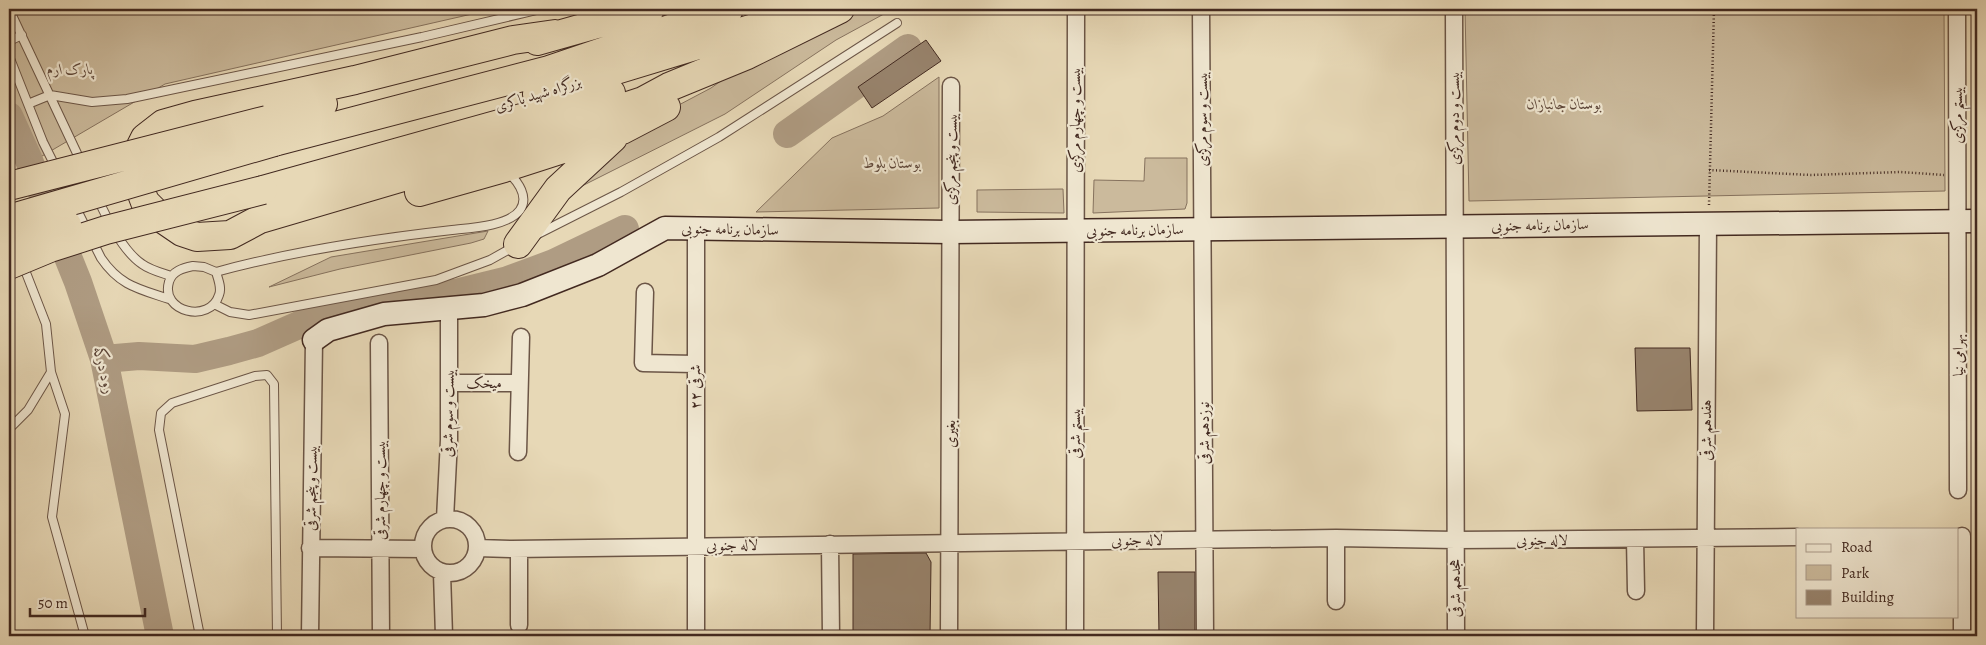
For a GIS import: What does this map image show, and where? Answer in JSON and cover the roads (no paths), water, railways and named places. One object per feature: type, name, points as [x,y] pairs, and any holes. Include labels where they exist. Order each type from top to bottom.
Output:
[{"type":"highway","points":[[12,243],[271,131],[499,55],[555,34],[650,9]]},
{"type":"highway","points":[[9,186],[549,70],[729,9]]},
{"type":"highway","name":"بزرگراه شهید باکری","points":[[260,182],[817,9]]},
{"type":"highway","points":[[230,235],[260,219],[491,151],[643,101],[669,87],[747,55],[840,9]]},
{"type":"highway","points":[[555,34],[513,40],[355,80],[194,115],[163,124],[145,138],[139,150],[136,178],[145,202],[160,217],[182,232],[197,237],[230,235],[254,237],[504,168],[622,130],[720,78],[747,55]]},
{"type":"highway","points":[[12,243],[50,248],[260,182],[747,55]]},
{"type":"highway","points":[[518,244],[558,189],[622,130]]},
{"type":"street","name":"بیست و چهارم مرکزی","points":[[1075,230],[1076,9]]},
{"type":"street","name":"بیست و سوم مرکزی","points":[[1201,9],[1202,229]]},
{"type":"street","name":"بیست و دوم مرکزی","points":[[1454,9],[1455,540]]},
{"type":"street","name":"بیستم مرکزی","points":[[1956,9],[1958,176],[1968,221]]},
{"type":"street","name":"بیست و پنجم مرکزی","points":[[950,232],[951,86]]},
{"type":"street","name":"سازمان برنامه جنوبی","points":[[314,340],[328,330],[384,314],[484,305],[522,295],[598,265],[665,228],[950,232],[1968,221]]},
{"type":"street","name":"بهرامی نیا","points":[[1958,490],[1968,221]]},
{"type":"street","name":"هفدهم شرقی","points":[[1705,636],[1708,224]]},
{"type":"street","name":"۲۲ شرقی","points":[[696,229],[696,636]]},
{"type":"street","name":"نوزدهم شرقی","points":[[1202,229],[1205,636]]},
{"type":"street","name":"بیستم شرقی","points":[[1075,230],[1075,636]]},
{"type":"street","name":"بغیری","points":[[949,636],[950,232]]},
{"type":"street","points":[[645,292],[644,363],[695,364]]},
{"type":"street","name":"بیست و سوم شرقی","points":[[445,519],[449,308]]},
{"type":"street","name":"میخک","points":[[518,452],[521,338]]},
{"type":"street","name":"بیست و پنجم شرقی","points":[[310,636],[314,340]]},
{"type":"street","name":"بیست و چهارم شرقی","points":[[379,343],[381,636]]},
{"type":"street","name":"میخک","points":[[449,383],[519,383]]},
{"type":"street","points":[[445,519],[461,521],[468,526],[476,540],[477,548],[472,563],[466,568],[458,572],[442,573],[429,564],[423,549],[426,533],[431,526],[445,519]]},
{"type":"street","points":[[1962,636],[1966,536]]},
{"type":"street","name":"لاله جنوبی","points":[[477,548],[1336,538],[1455,540],[1796,537]]},
{"type":"street","points":[[1336,538],[1336,601]]},
{"type":"street","points":[[1635,539],[1636,591]]},
{"type":"street","name":"هجدهم شرقی","points":[[1455,540],[1456,636]]},
{"type":"street","points":[[830,544],[832,636]]},
{"type":"street","points":[[310,548],[423,549]]},
{"type":"street","points":[[519,549],[519,624]]},
{"type":"street","points":[[442,573],[444,636]]},
{"type":"lane","points":[[10,9],[86,172]]},
{"type":"lane","points":[[28,104],[50,95],[92,102],[126,100],[422,37],[541,9]]},
{"type":"lane","points":[[214,304],[230,312],[249,314],[436,280],[490,260],[621,192],[719,137],[897,23]]},
{"type":"lane","points":[[9,41],[22,35]]},
{"type":"lane","points":[[9,56],[52,160],[101,258],[111,273],[133,287],[169,299],[179,308],[190,313],[208,309],[214,304],[220,294],[220,285],[216,272]]},
{"type":"lane","points":[[169,299],[168,288],[171,276],[182,269],[193,266],[204,267],[216,272],[266,259],[333,246],[486,226],[511,217],[520,209],[523,195],[517,181],[504,168]]},
{"type":"lane","points":[[93,189],[114,230],[135,259],[143,265],[171,276]]},
{"type":"lane","points":[[12,243],[46,324],[51,372],[65,414],[52,517],[85,636]]},
{"type":"lane","points":[[9,429],[28,410],[51,372]]},
{"type":"lane","points":[[200,636],[159,430],[161,413],[172,403],[255,376],[267,375],[274,384],[276,636]]},
{"type":"waterway","points":[[787,134],[908,48]]},
{"type":"waterway","name":"رود درکه","points":[[9,116],[78,282],[104,359],[160,636]]},
{"type":"waterway","points":[[104,359],[139,356],[195,359],[229,351],[258,343],[335,309],[364,303],[455,293],[508,280],[554,263],[625,229]]},
{"type":"park label","name":"پارک ارم","points":[[70,69]]},
{"type":"park label","name":"بوستان جانبازان","points":[[1564,104]]},
{"type":"park label","name":"بوستان بلوط","points":[[892,163]]}]
